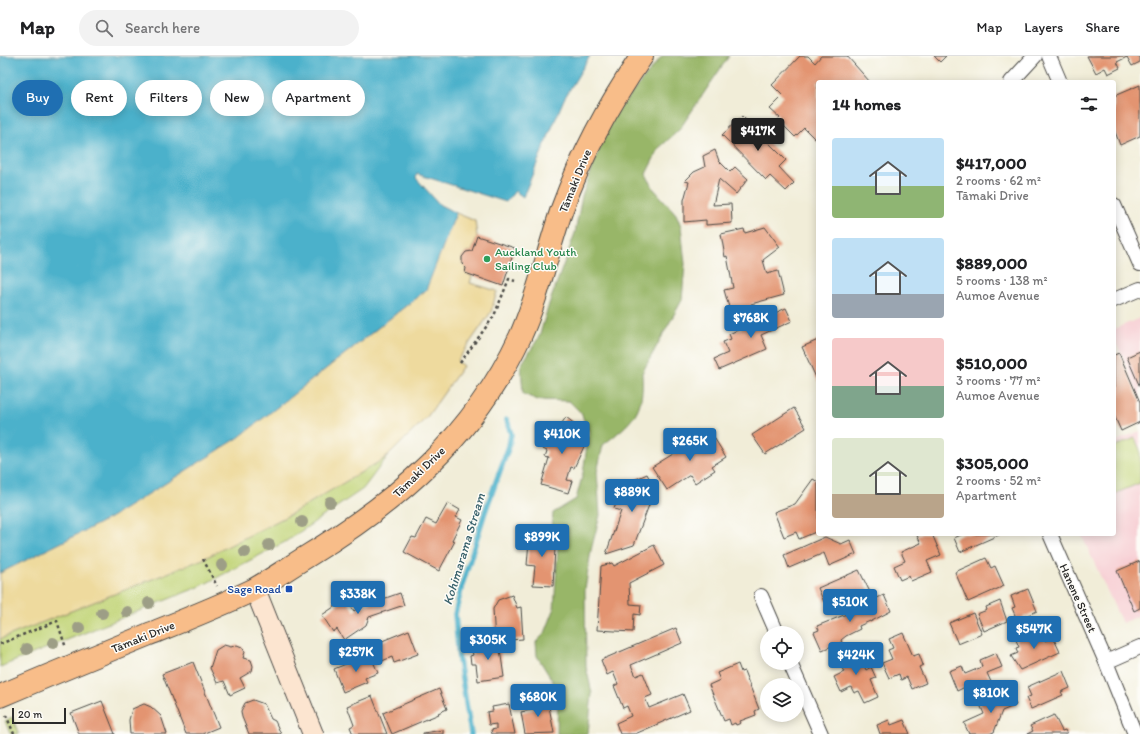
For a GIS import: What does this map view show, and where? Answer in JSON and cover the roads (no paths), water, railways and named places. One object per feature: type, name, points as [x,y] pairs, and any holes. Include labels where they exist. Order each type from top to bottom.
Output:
[{"type":"main road","name":"Tāmaki Drive","points":[[2,702],[72,666],[255,589],[350,530],[386,503],[426,468],[471,419],[492,389],[520,337],[537,294],[562,210],[593,136],[612,100],[642,56]]},
{"type":"street","points":[[1013,80],[1035,56]]},
{"type":"street","points":[[1049,56],[1059,80]]},
{"type":"street","points":[[1116,210],[1140,264]]},
{"type":"street","points":[[1116,299],[1140,289]]},
{"type":"street","name":"Hanene Street","points":[[1051,536],[1106,662],[1135,734]]},
{"type":"street","points":[[255,589],[313,734]]},
{"type":"street","points":[[761,596],[774,626]]},
{"type":"street","points":[[1106,662],[1140,646]]},
{"type":"street","points":[[793,670],[821,734]]},
{"type":"water","points":[[0,56],[590,56],[564,99],[523,197],[515,191],[506,202],[417,174],[416,178],[440,205],[456,213],[426,290],[238,438],[110,518],[0,573]]},
{"type":"waterway","name":"Kohimarama Stream","points":[[471,734],[459,660],[455,614],[463,582],[485,512],[509,446],[511,434],[507,420]]},
{"type":"place","name":"Auckland Youth Sailing Club","points":[[487,259]]},
{"type":"place","name":"Sage Road","points":[[289,589]]}]
